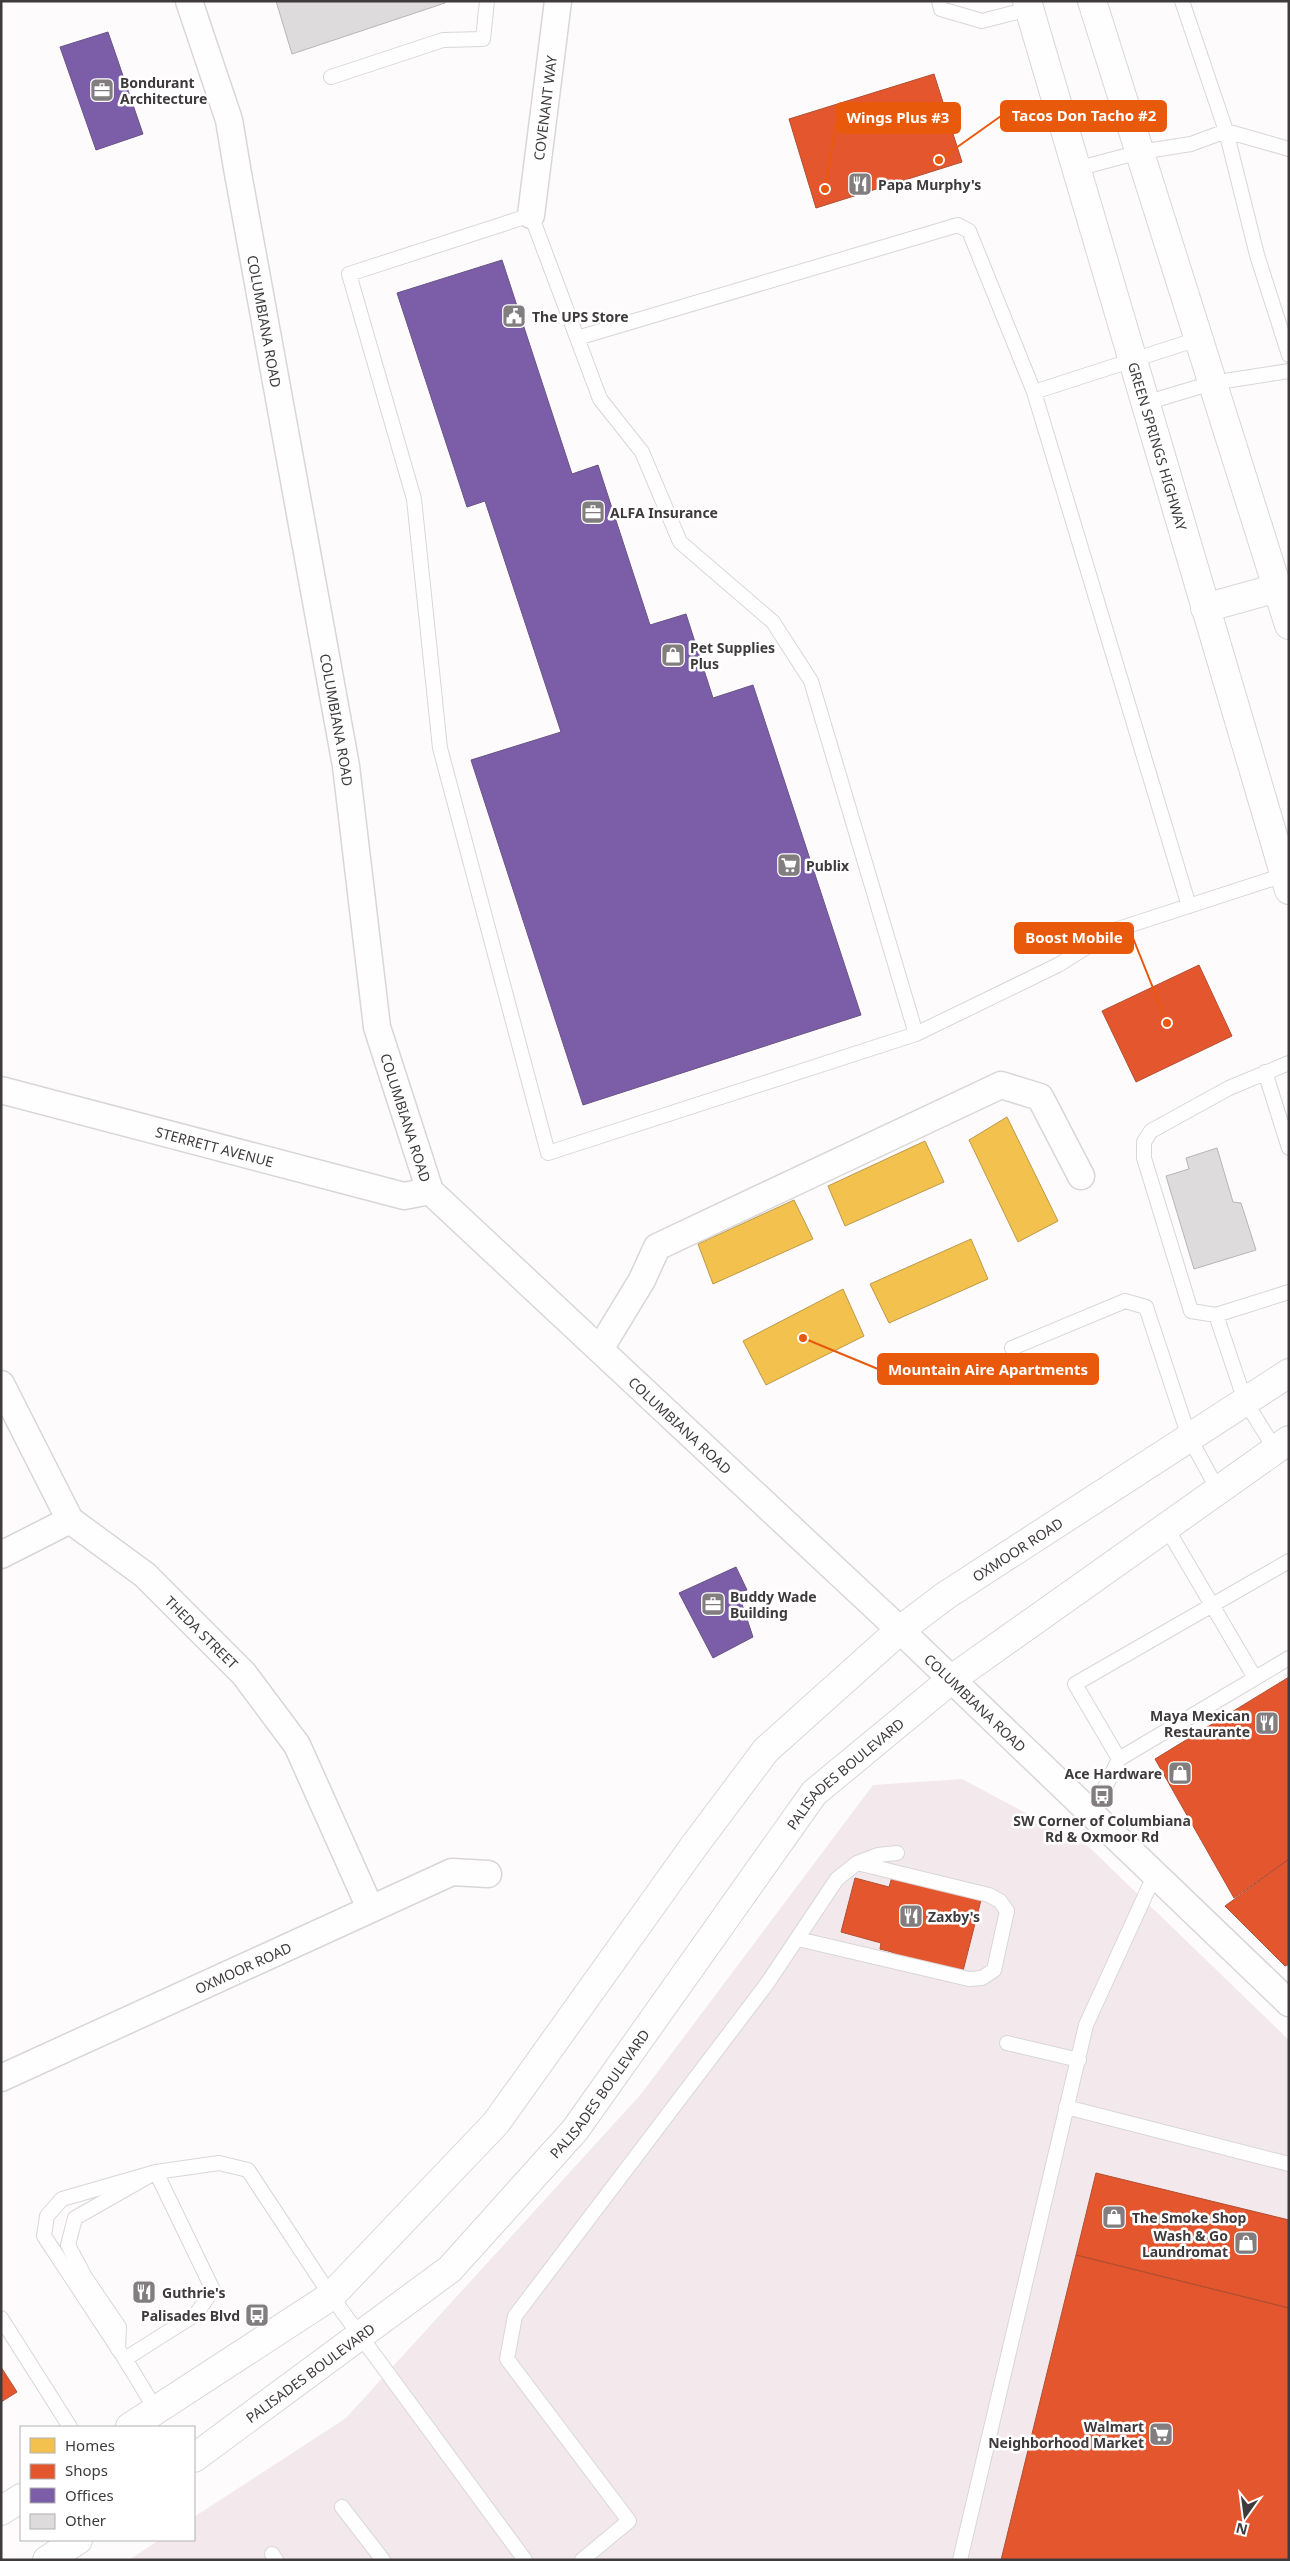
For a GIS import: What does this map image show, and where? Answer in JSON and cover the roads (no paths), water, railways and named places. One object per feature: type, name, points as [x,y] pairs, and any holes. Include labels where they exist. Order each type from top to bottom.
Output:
[{"type":"main road","points":[[1092,1],[1212,383],[1283,585],[1289,625]]},
{"type":"main road","name":"GREEN SPRINGS HIGHWAY","points":[[1028,5],[1286,882]]},
{"type":"main road","points":[[1205,608],[1283,585]]},
{"type":"main road","name":"OXMOOR ROAD","points":[[331,2296],[496,2123],[694,1846],[766,1750],[900,1630],[944,1596],[1289,1373]]},
{"type":"main road","points":[[952,1678],[1282,1445]]},
{"type":"main road","name":"PALISADES BOULEVARD","points":[[195,2457],[450,2269],[575,2130],[814,1793],[952,1678]]},
{"type":"main road","points":[[132,2426],[331,2296]]},
{"type":"main road","points":[[1,2511],[20,2499]]},
{"type":"main road","points":[[47,2560],[76,2541]]},
{"type":"street","name":"COLUMBIANA ROAD","points":[[189,1],[228,120],[239,177],[346,766],[377,1027],[430,1191],[952,1678],[1289,2002]]},
{"type":"street","name":"COVENANT WAY","points":[[531,214],[558,1]]},
{"type":"street","points":[[600,1349],[642,1280],[657,1247],[1001,1085],[1040,1097],[1080,1176]]},
{"type":"street","name":"STERRETT AVENUE","points":[[1,1090],[404,1196],[430,1191]]},
{"type":"street","name":"THEDA STREET","points":[[1,1384],[70,1520],[145,1576],[244,1674],[297,1746],[370,1908]]},
{"type":"street","points":[[1,1555],[70,1520]]},
{"type":"street","name":"OXMOOR ROAD","points":[[1,2078],[452,1872],[488,1874]]},
{"type":"lane","points":[[331,77],[443,40],[483,39],[487,1]]},
{"type":"lane","points":[[939,1],[941,9],[982,20],[1028,5]]},
{"type":"lane","points":[[1182,1],[1226,132],[1258,255],[1289,355]]},
{"type":"lane","points":[[1076,169],[1140,152],[1191,144],[1226,132],[1289,150]]},
{"type":"lane","points":[[916,1034],[810,681],[773,622],[680,542],[642,452],[600,399],[531,214],[349,274],[414,499],[440,748],[548,1153],[916,1034],[1058,965],[1112,931],[1188,906],[1286,882]]},
{"type":"lane","points":[[577,338],[958,225],[969,231],[1034,392],[1188,906]]},
{"type":"lane","points":[[1034,392],[1198,339]]},
{"type":"lane","points":[[1145,403],[1212,383],[1289,371]]},
{"type":"lane","points":[[1289,1062],[1229,1088],[1151,1131],[1144,1142],[1144,1158],[1191,1311],[1216,1315],[1289,1292]]},
{"type":"lane","points":[[1265,1072],[1289,1148]]},
{"type":"lane","points":[[1012,1348],[1125,1301],[1146,1307],[1189,1437],[1218,1490]]},
{"type":"lane","points":[[1216,1315],[1245,1400],[1282,1445]]},
{"type":"lane","points":[[1166,1527],[1255,1678]]},
{"type":"lane","points":[[1119,1759],[1075,1684],[1289,1561]]},
{"type":"lane","points":[[1092,1814],[1119,1759],[1289,1658]]},
{"type":"lane","points":[[582,2560],[629,2521],[507,2359],[515,2316],[798,1939],[837,1879],[857,1863],[878,1855],[897,1853]]},
{"type":"lane","points":[[798,1939],[969,1980],[982,1978],[994,1970],[1006,1911],[1000,1901],[989,1895],[857,1863]]},
{"type":"lane","points":[[960,2560],[1086,2025],[1155,1874]]},
{"type":"lane","points":[[1007,2043],[1079,2060]]},
{"type":"lane","points":[[1066,2107],[1289,2164]]},
{"type":"lane","points":[[156,2410],[122,2354],[44,2236],[47,2216],[62,2199],[156,2172],[219,2163],[248,2170],[331,2296],[525,2560]]},
{"type":"lane","points":[[122,2354],[196,2314],[213,2290],[156,2172]]},
{"type":"lane","points":[[122,2354],[119,2327],[85,2278],[68,2245],[75,2218],[156,2172]]},
{"type":"lane","points":[[1,2318],[69,2426]]},
{"type":"lane","points":[[342,2507],[383,2560]]},
{"type":"place","name":"Bondurant Architecture","points":[[102,90]]},
{"type":"place","name":"Tacos Don Tacho #2","points":[[939,160]]},
{"type":"place","name":"Papa Murphy's","points":[[860,184]]},
{"type":"place","name":"Wings Plus #3","points":[[825,189]]},
{"type":"place","name":"The UPS Store","points":[[514,316]]},
{"type":"place","name":"ALFA Insurance","points":[[593,512]]},
{"type":"place","name":"Pet Supplies Plus","points":[[673,655]]},
{"type":"place","name":"Publix","points":[[789,865]]},
{"type":"place","name":"Boost Mobile","points":[[1167,1023]]},
{"type":"place","name":"Mountain Aire Apartments","points":[[803,1338]]},
{"type":"place","name":"Buddy Wade Building","points":[[713,1604]]},
{"type":"place","name":"Maya Mexican Restaurante","points":[[1267,1723]]},
{"type":"place","name":"Ace Hardware","points":[[1180,1773]]},
{"type":"place","name":"SW Corner of Columbiana Rd & Oxmoor Rd","points":[[1102,1796]]},
{"type":"place","name":"Zaxby's","points":[[911,1916]]},
{"type":"place","name":"The Smoke Shop","points":[[1114,2217]]},
{"type":"place","name":"Wash & Go Laundromat","points":[[1246,2243]]},
{"type":"place","name":"Guthrie's","points":[[144,2292]]},
{"type":"place","name":"Palisades Blvd","points":[[257,2315]]},
{"type":"place","name":"Walmart Neighborhood Market","points":[[1161,2434]]}]
